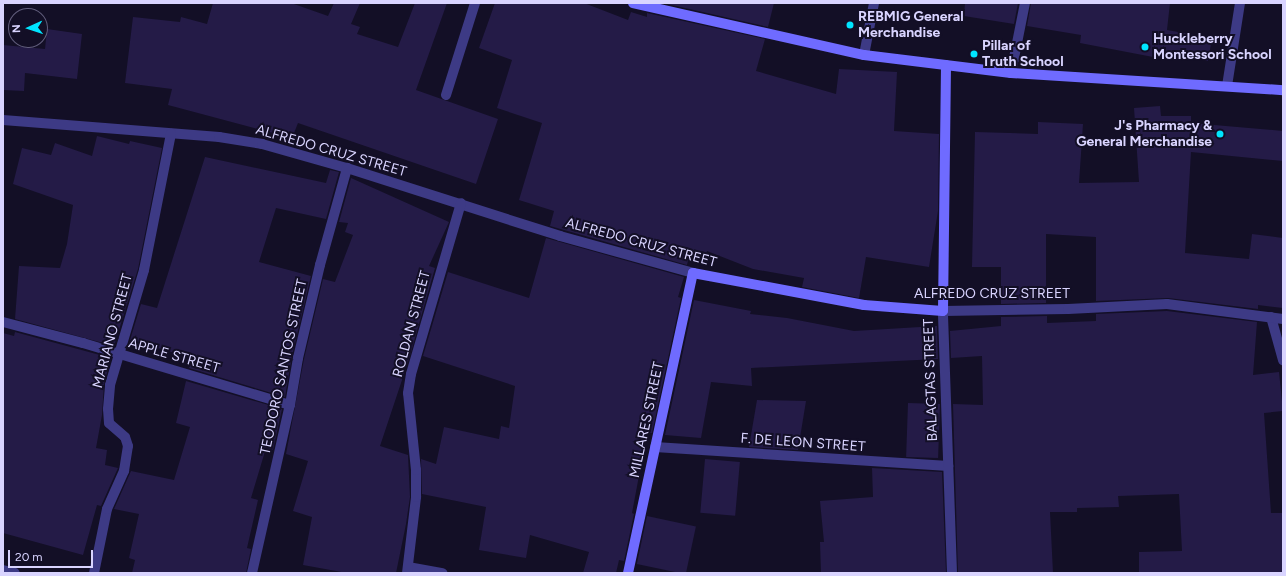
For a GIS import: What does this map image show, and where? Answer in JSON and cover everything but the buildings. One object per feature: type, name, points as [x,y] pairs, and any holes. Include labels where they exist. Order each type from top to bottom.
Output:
[{"type":"street","points":[[446,95],[475,3]]},
{"type":"street","points":[[633,3],[864,55],[1011,73],[1283,90]]},
{"type":"street","points":[[864,55],[874,3]]},
{"type":"street","points":[[1011,73],[1024,3]]},
{"type":"street","points":[[1227,86],[1240,3]]},
{"type":"street","name":"BALAGTAS STREET","points":[[946,65],[942,312],[952,573]]},
{"type":"street","name":"ALFREDO CRUZ STREET","points":[[3,120],[219,137],[262,144],[347,168],[568,238],[693,272],[864,305],[942,312],[1068,309],[1167,304],[1283,318]]},
{"type":"street","name":"MARIANO STREET","points":[[94,573],[107,508],[124,471],[128,446],[125,437],[109,423],[108,409],[110,385],[144,270],[170,134]]},
{"type":"street","name":"TEODORO SANTOS STREET","points":[[252,573],[290,405],[298,358],[320,265],[347,168]]},
{"type":"street","name":"ROLDAN STREET","points":[[407,570],[416,497],[416,470],[408,393],[411,374],[461,204]]},
{"type":"street","name":"MILLARES STREET","points":[[628,573],[693,272]]},
{"type":"street","points":[[1271,317],[1283,360]]},
{"type":"street","name":"APPLE STREET","points":[[3,322],[118,354],[290,405]]},
{"type":"street","name":"F. DE LEON STREET","points":[[655,447],[948,466]]},
{"type":"street","points":[[3,570],[15,573]]},
{"type":"street","points":[[407,570],[442,573]]},
{"type":"place","name":"REBMIG General Merchandise","points":[[850,25]]},
{"type":"place","name":"Huckleberry Montessori School","points":[[1145,47]]},
{"type":"place","name":"Pillar of Truth School","points":[[974,54]]},
{"type":"place","name":"J's Pharmacy & General Merchandise","points":[[1220,134]]}]
